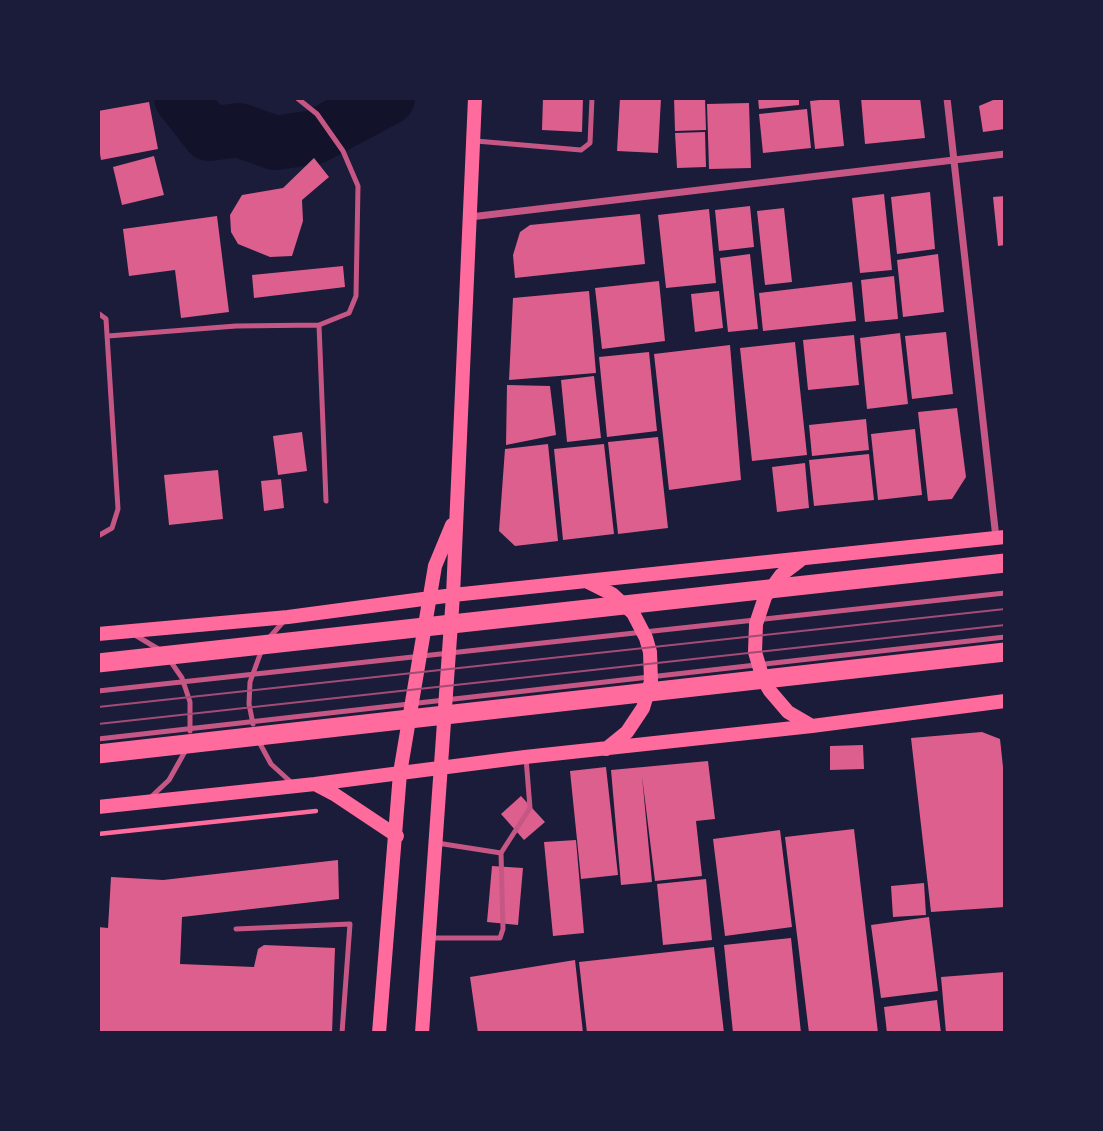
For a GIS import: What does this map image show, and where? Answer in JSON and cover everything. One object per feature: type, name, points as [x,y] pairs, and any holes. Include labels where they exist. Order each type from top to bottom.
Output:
[{"type":"highway","points":[[98,663],[1005,563]]},
{"type":"highway","points":[[98,754],[1005,652]]},
{"type":"main road","points":[[422,1033],[453,595],[475,98]]},
{"type":"main road","points":[[379,1033],[400,773],[435,566],[456,514]]},
{"type":"main road","points":[[98,634],[288,617],[453,595],[1001,537]]},
{"type":"main road","points":[[803,558],[781,575],[765,597],[756,624],[755,652],[763,679],[770,691],[788,712],[812,726]]},
{"type":"main road","points":[[587,582],[612,594],[633,613],[650,652],[651,681],[643,708],[628,732],[605,750]]},
{"type":"main road","points":[[98,807],[812,726],[1005,701]]},
{"type":"main road","points":[[315,784],[397,836]]},
{"type":"street","points":[[947,99],[1001,537]]},
{"type":"street","points":[[468,217],[1005,153]]},
{"type":"lane","points":[[108,336],[236,326],[319,325],[349,313],[356,296],[358,187],[343,150],[317,114],[297,98]]},
{"type":"lane","points":[[472,141],[581,150],[590,143],[592,98]]},
{"type":"lane","points":[[98,313],[106,319],[108,336],[118,509],[112,528],[98,536]]},
{"type":"lane","points":[[319,325],[326,501]]},
{"type":"lane","points":[[98,691],[1005,593]]},
{"type":"lane","points":[[288,617],[272,633],[260,651],[250,682],[249,704],[260,746],[271,764],[295,786]]},
{"type":"lane","points":[[126,631],[148,641],[168,657],[182,678],[190,702],[191,727],[181,761],[169,780],[144,802]]},
{"type":"lane","points":[[98,739],[1005,637]]},
{"type":"lane","points":[[430,938],[500,938],[503,929],[501,853],[530,808],[526,757]]},
{"type":"lane","points":[[437,843],[501,853]]},
{"type":"lane","points":[[236,929],[350,924],[342,1033]]},
{"type":"path","points":[[98,834],[353,807]]},
{"type":"building","points":[[543,98],[583,98],[582,132],[542,130]]},
{"type":"building","points":[[620,98],[661,98],[658,153],[617,151]]},
{"type":"building","points":[[674,98],[705,98],[706,130],[675,131]]},
{"type":"building","points":[[758,98],[799,98],[799,105],[759,109]]},
{"type":"building","points":[[839,98],[844,146],[815,149],[810,101]]},
{"type":"building","points":[[861,98],[920,98],[925,138],[865,144]]},
{"type":"building","points":[[1005,98],[1005,129],[983,132],[979,106]]},
{"type":"building","points":[[149,102],[158,149],[101,160],[98,111]]},
{"type":"building","points":[[749,103],[751,168],[709,169],[707,104]]},
{"type":"building","points":[[807,109],[811,148],[763,153],[759,114]]},
{"type":"building","points":[[705,132],[706,167],[677,168],[675,133]]},
{"type":"building","points":[[154,156],[164,195],[122,205],[113,167]]},
{"type":"building","points":[[314,158],[329,177],[302,200],[303,221],[292,256],[270,257],[238,244],[231,232],[230,215],[242,195],[283,188]]},
{"type":"building","points":[[930,192],[935,249],[897,254],[891,197]]},
{"type":"building","points":[[884,194],[892,270],[860,273],[852,198]]},
{"type":"building","points":[[1005,196],[1005,245],[998,246],[993,197]]},
{"type":"building","points":[[750,206],[754,247],[719,251],[715,210]]},
{"type":"building","points":[[784,208],[792,282],[765,285],[757,211]]},
{"type":"building","points":[[709,209],[716,283],[666,288],[658,215]]},
{"type":"building","points":[[640,214],[645,264],[515,278],[513,255],[520,232],[530,225]]},
{"type":"building","points":[[217,216],[229,312],[181,318],[175,270],[129,276],[123,229]]},
{"type":"building","points":[[750,254],[758,329],[728,332],[720,258]]},
{"type":"building","points":[[938,254],[944,312],[903,317],[897,260]]},
{"type":"building","points":[[343,266],[345,287],[254,298],[252,275]]},
{"type":"building","points":[[894,276],[898,319],[865,322],[861,280]]},
{"type":"building","points":[[659,281],[665,341],[602,349],[595,288]]},
{"type":"building","points":[[852,282],[856,321],[763,331],[759,293]]},
{"type":"building","points":[[589,291],[596,373],[509,380],[513,298]]},
{"type":"building","points":[[719,291],[723,328],[695,332],[691,294]]},
{"type":"building","points":[[946,332],[953,394],[912,399],[905,336]]},
{"type":"building","points":[[900,333],[908,404],[867,409],[860,338]]},
{"type":"building","points":[[854,335],[859,385],[808,390],[803,340]]},
{"type":"building","points":[[795,342],[807,455],[752,461],[740,348]]},
{"type":"building","points":[[730,345],[741,480],[669,490],[654,354]]},
{"type":"building","points":[[649,352],[657,431],[607,437],[599,357]]},
{"type":"building","points":[[594,376],[601,438],[567,442],[561,380]]},
{"type":"building","points":[[507,385],[550,386],[556,435],[506,445]]},
{"type":"building","points":[[957,408],[966,477],[952,499],[928,501],[918,412]]},
{"type":"building","points":[[866,419],[869,450],[812,456],[809,425]]},
{"type":"building","points":[[915,429],[922,495],[878,500],[871,434]]},
{"type":"building","points":[[302,432],[307,471],[278,475],[273,436]]},
{"type":"building","points":[[658,437],[668,528],[618,534],[608,442]]},
{"type":"building","points":[[548,444],[558,541],[515,546],[499,531],[505,449]]},
{"type":"building","points":[[604,444],[614,534],[563,540],[554,449]]},
{"type":"building","points":[[869,454],[874,500],[814,506],[809,460]]},
{"type":"building","points":[[805,463],[809,508],[777,512],[772,467]]},
{"type":"building","points":[[218,470],[223,519],[169,525],[164,475]]},
{"type":"building","points":[[281,479],[284,508],[264,511],[261,481]]},
{"type":"building","points":[[982,732],[1000,739],[1005,786],[1005,907],[931,912],[911,738]]},
{"type":"building","points":[[863,745],[864,769],[830,770],[830,746]]},
{"type":"building","points":[[708,761],[715,819],[696,821],[702,876],[655,881],[642,776],[652,882],[621,885],[611,770]]},
{"type":"building","points":[[606,767],[618,875],[581,879],[570,771]]},
{"type":"building","points":[[521,796],[545,822],[524,840],[501,814]]},
{"type":"building","points":[[854,829],[878,1033],[809,1033],[785,837]]},
{"type":"building","points":[[780,830],[792,927],[725,936],[713,839]]},
{"type":"building","points":[[576,840],[584,933],[553,936],[544,842]]},
{"type":"building","points":[[338,860],[339,899],[182,917],[180,964],[254,967],[258,949],[264,945],[335,948],[332,1033],[98,1033],[98,927],[108,928],[111,877],[163,880]]},
{"type":"building","points":[[492,866],[523,868],[518,925],[487,922]]},
{"type":"building","points":[[706,879],[712,940],[663,945],[657,884]]},
{"type":"building","points":[[924,883],[926,915],[893,917],[891,886]]},
{"type":"building","points":[[929,917],[938,991],[881,998],[871,925]]},
{"type":"building","points":[[791,938],[801,1033],[733,1033],[724,945]]},
{"type":"building","points":[[714,947],[724,1033],[587,1033],[579,962]]},
{"type":"building","points":[[575,960],[583,1033],[478,1033],[470,977]]},
{"type":"building","points":[[1005,972],[1005,1033],[946,1033],[941,977]]},
{"type":"building","points":[[937,1000],[941,1033],[887,1033],[884,1007]]},
{"type":"waterway","points":[[181,98],[209,134],[239,130],[275,143],[315,137],[388,98]]},
{"type":"tram line","points":[[98,707],[1005,609]]},
{"type":"tram line","points":[[98,724],[1005,625]]}]
